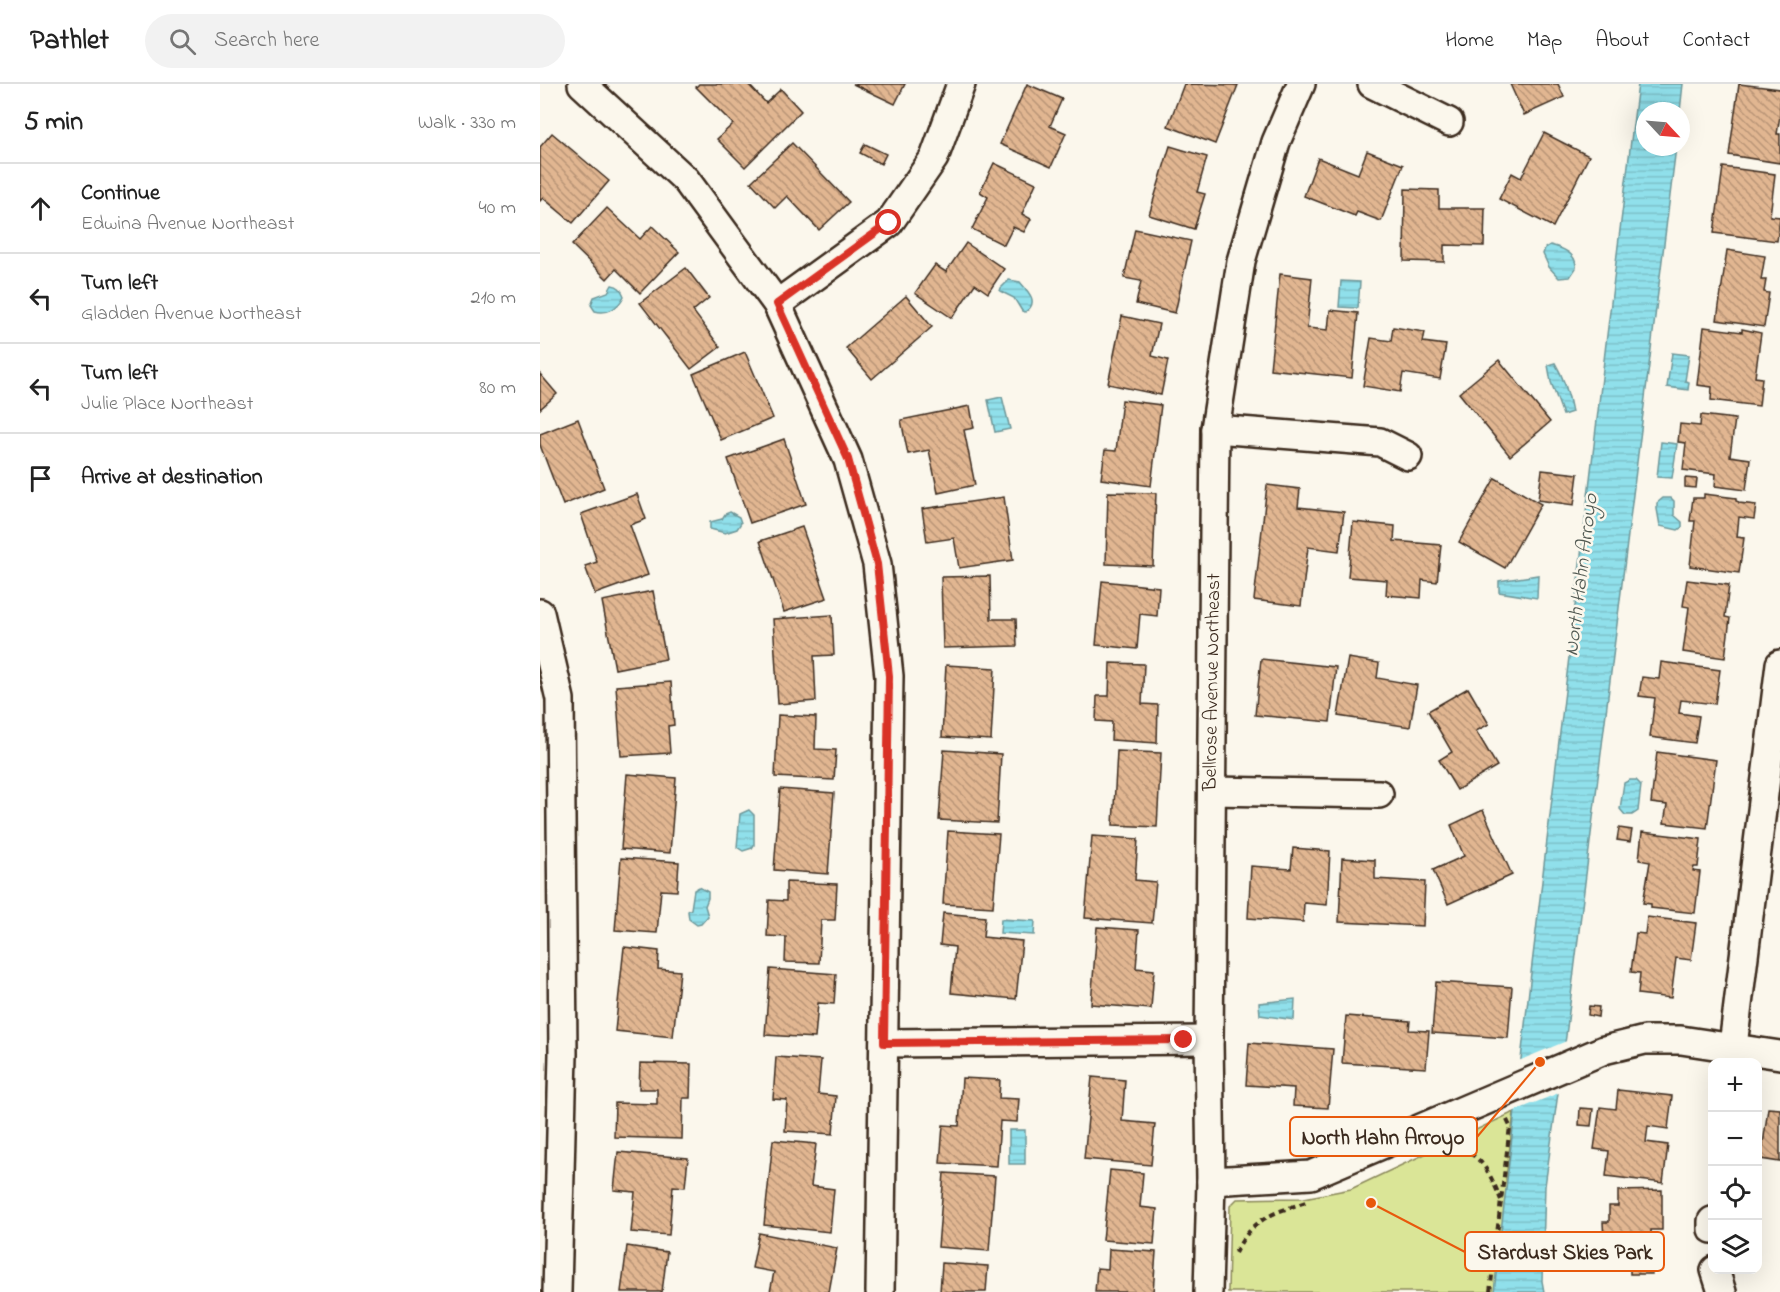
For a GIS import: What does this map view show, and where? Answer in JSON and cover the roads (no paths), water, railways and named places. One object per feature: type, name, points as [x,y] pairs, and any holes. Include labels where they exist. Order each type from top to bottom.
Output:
[{"type":"street","points":[[582,84],[686,180],[777,304],[848,459],[877,564],[889,676],[880,1292]]},
{"type":"street","points":[[777,304],[889,223],[934,158],[961,84]]},
{"type":"street","name":"Bellrose Avenue Northeast","points":[[1208,1292],[1212,1181],[1209,1040],[1215,429],[1241,261],[1276,142],[1301,84]]},
{"type":"street","points":[[1372,84],[1449,122]]},
{"type":"street","points":[[1215,429],[1380,442],[1408,456]]},
{"type":"street","points":[[540,613],[560,699],[563,1054],[557,1292]]},
{"type":"street","points":[[1732,1055],[1780,664]]},
{"type":"street","points":[[1212,792],[1379,794]]},
{"type":"street","points":[[884,1043],[1209,1040]]},
{"type":"street","points":[[1212,1181],[1311,1175],[1501,1104],[1604,1050],[1645,1040],[1681,1040],[1732,1055],[1780,1054]]},
{"type":"street","points":[[1717,1274],[1722,1292]]},
{"type":"water","points":[[1638,84],[1683,84],[1681,102],[1636,102],[1636,156],[1675,156],[1566,1036],[1545,1186],[1542,1281],[1544,1292],[1494,1292],[1529,992]]},
{"type":"water","points":[[1550,245],[1572,255],[1576,268],[1570,277],[1559,278],[1549,267],[1543,254],[1545,248]]},
{"type":"water","points":[[1009,280],[1020,282],[1031,297],[1032,305],[1025,312],[1014,298],[1000,291]]},
{"type":"water","points":[[1341,281],[1360,282],[1358,308],[1339,307]]},
{"type":"water","points":[[612,285],[621,290],[624,296],[622,300],[609,311],[595,311],[591,305],[594,297],[608,292]]},
{"type":"water","points":[[1672,353],[1689,355],[1685,381],[1689,382],[1688,390],[1667,387]]},
{"type":"water","points":[[1555,363],[1566,387],[1572,412],[1563,415],[1551,382],[1548,365]]},
{"type":"water","points":[[1002,397],[1010,429],[995,432],[988,400]]},
{"type":"water","points":[[1661,442],[1677,444],[1672,478],[1657,477]]},
{"type":"water","points":[[1663,498],[1671,498],[1674,501],[1674,515],[1682,522],[1682,527],[1678,530],[1660,526],[1657,503]]},
{"type":"water","points":[[730,512],[739,517],[741,523],[737,529],[725,533],[710,529],[710,522],[722,519]]},
{"type":"water","points":[[1538,575],[1537,598],[1499,592],[1499,581]]},
{"type":"water","points":[[1636,780],[1641,785],[1638,811],[1632,815],[1625,815],[1620,809],[1624,783]]},
{"type":"water","points":[[749,810],[754,815],[754,845],[743,851],[737,847],[740,814]]},
{"type":"water","points":[[699,887],[708,892],[705,906],[708,916],[697,925],[689,919],[688,911],[691,909],[694,890]]},
{"type":"water","points":[[1001,919],[1035,921],[1034,935],[1000,933]]},
{"type":"water","points":[[1295,999],[1294,1020],[1260,1015],[1259,1003]]},
{"type":"water","points":[[1009,1130],[1025,1130],[1025,1164],[1009,1164]]},
{"type":"place","name":"North Hahn Arroyo","points":[[1540,1062]]},
{"type":"place","name":"Stardust Skies Park","points":[[1371,1203]]}]
